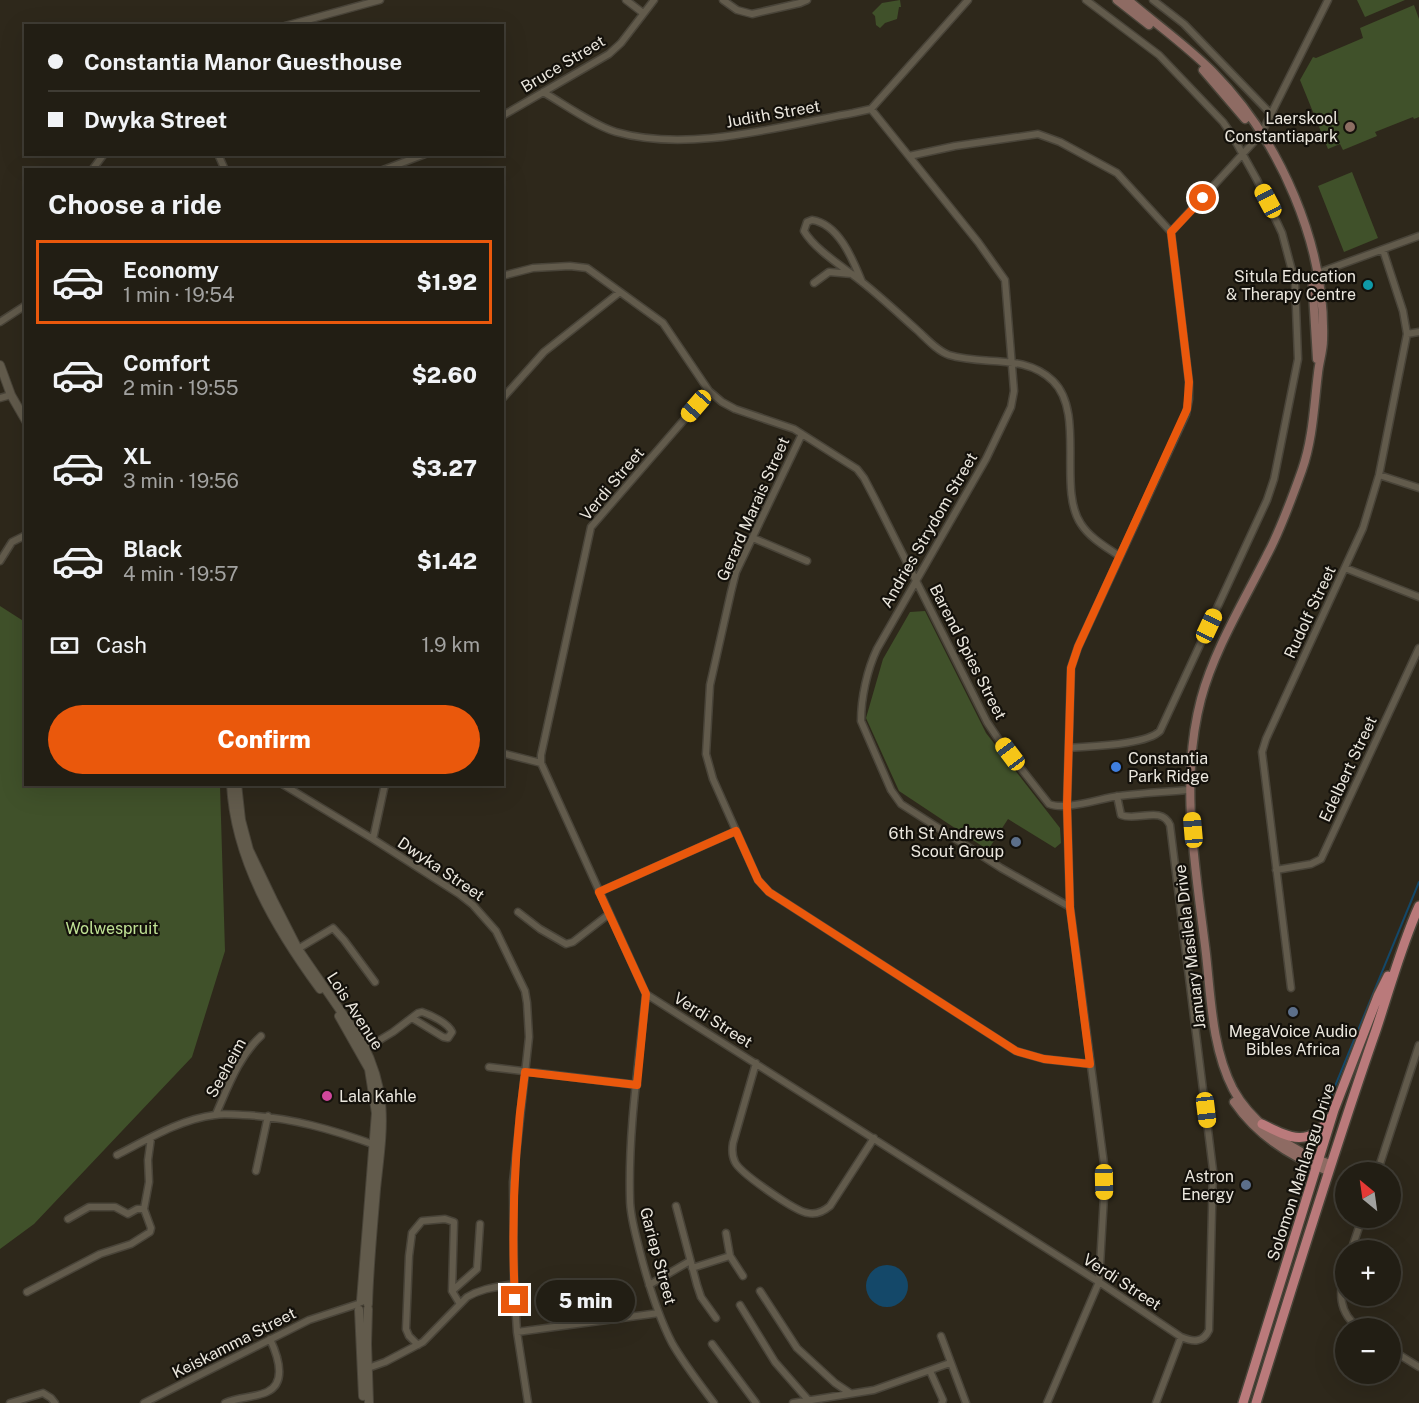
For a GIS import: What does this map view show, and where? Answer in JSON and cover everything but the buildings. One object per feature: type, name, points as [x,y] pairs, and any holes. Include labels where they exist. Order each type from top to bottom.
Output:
[{"type":"main road","name":"January Masilela Drive","points":[[1117,0],[1202,69],[1275,155],[1301,212],[1313,251],[1323,346],[1315,408],[1303,468],[1270,550],[1239,609],[1202,696],[1194,730],[1189,790],[1217,1062],[1232,1098],[1263,1134],[1278,1145],[1329,1167]]},
{"type":"main road","name":"January Masilela Drive","points":[[1128,0],[1214,73],[1240,104],[1259,136]]},
{"type":"main road","name":"Solomon Mahlangu Drive","points":[[1256,1403],[1329,1167],[1386,1001],[1399,956],[1419,906]]},
{"type":"main road","name":"Solomon Mahlangu Drive","points":[[1243,1403],[1334,1110],[1378,996],[1399,956]]},
{"type":"main road","name":"January Masilela Drive","points":[[1216,1039],[1228,1077],[1242,1103],[1278,1137],[1318,1164]]},
{"type":"main road","points":[[1262,1124],[1287,1136],[1305,1138],[1321,1130],[1334,1110]]},
{"type":"street","points":[[292,24],[380,0]]},
{"type":"street","points":[[626,0],[643,14]]},
{"type":"street","name":"Bruce Street","points":[[504,115],[609,54],[621,43],[654,0]]},
{"type":"street","points":[[723,0],[736,10],[752,14],[807,0]]},
{"type":"street","points":[[871,108],[968,0]]},
{"type":"street","points":[[1069,748],[1143,740],[1155,736],[1160,731],[1267,500],[1274,479],[1297,370],[1295,282],[1287,248],[1277,219],[1243,154],[1223,122],[1159,55],[1086,0]]},
{"type":"street","points":[[1153,0],[1184,24],[1272,115]]},
{"type":"street","points":[[1171,232],[1259,136],[1272,115],[1328,0]]},
{"type":"street","name":"Judith Street","points":[[543,92],[613,131],[660,138],[722,136],[871,108]]},
{"type":"street","name":"Andries Strydom Street","points":[[871,108],[978,242],[1005,280],[1014,391],[1011,407],[982,466],[874,655],[861,711],[863,729],[891,790],[901,804],[1001,868],[1070,908]]},
{"type":"street","points":[[909,156],[1038,134],[1046,135],[1117,173],[1171,232],[1188,372],[1189,399],[1186,414],[1119,556],[1071,668],[1067,805],[1070,908],[1104,1173],[1103,1229],[1099,1282],[1047,1403]]},
{"type":"street","points":[[388,168],[420,156]]},
{"type":"street","points":[[862,282],[843,243],[819,222],[812,220],[807,222],[804,229],[806,235],[945,353],[957,357],[1030,366],[1040,370],[1062,392],[1067,411],[1073,505],[1076,516],[1095,539],[1119,556]]},
{"type":"street","points":[[1314,274],[1419,236]]},
{"type":"street","name":"Rudolf Street","points":[[1291,988],[1262,759],[1264,745],[1367,518],[1379,475],[1407,334],[1403,311],[1383,250]]},
{"type":"street","name":"Barend Spies Street","points":[[504,275],[533,268],[581,267],[593,271],[666,327],[709,391],[728,406],[802,434],[861,473],[995,735],[1045,801],[1054,806],[1067,805]]},
{"type":"street","points":[[814,283],[829,272],[852,274]]},
{"type":"street","points":[[504,397],[544,352],[620,292]]},
{"type":"street","points":[[0,322],[24,306]]},
{"type":"street","points":[[1407,334],[1419,332]]},
{"type":"street","points":[[0,365],[11,395],[24,418]]},
{"type":"street","name":"Verdi Street","points":[[541,763],[591,527],[709,391]]},
{"type":"street","points":[[0,398],[11,395]]},
{"type":"street","name":"Gerard Marais Street","points":[[802,434],[736,572],[711,686],[706,732],[706,754],[710,772],[758,880],[769,892],[1016,1051],[1044,1059],[1090,1064]]},
{"type":"street","points":[[1379,475],[1419,488]]},
{"type":"street","points":[[0,561],[12,542],[24,536]]},
{"type":"street","points":[[753,538],[807,561]]},
{"type":"street","points":[[1345,568],[1419,597]]},
{"type":"street","name":"Edelbert Street","points":[[1276,870],[1311,864],[1321,859],[1419,648]]},
{"type":"street","points":[[504,754],[541,763],[646,994]]},
{"type":"street","name":"Lois Avenue","points":[[231,786],[235,823],[254,879],[296,951],[363,1049],[377,1076],[382,1105],[374,1220],[362,1306],[364,1403]]},
{"type":"street","name":"Lois Avenue","points":[[237,786],[249,850],[296,951]]},
{"type":"street","name":"Dwyka Street","points":[[286,786],[459,894],[486,918],[496,931],[517,972],[528,1003],[528,1036],[513,1182],[514,1284],[517,1332],[528,1403]]},
{"type":"street","name":"Dwyka Street","points":[[290,786],[294,790]]},
{"type":"street","points":[[373,839],[385,786]]},
{"type":"street","points":[[1067,805],[1116,796],[1189,790]]},
{"type":"street","name":"January Masilela Drive","points":[[1116,796],[1122,815],[1127,818],[1160,815],[1170,825],[1208,1128],[1213,1170],[1209,1330],[1200,1340],[1190,1341],[1181,1337]]},
{"type":"street","points":[[599,892],[736,831]]},
{"type":"street","points":[[518,912],[540,929],[566,944],[573,942],[609,914]]},
{"type":"street","points":[[296,951],[330,929],[335,929],[375,982]]},
{"type":"street","name":"Verdi Street","points":[[646,994],[1099,1282],[1181,1337]]},
{"type":"street","name":"Gariep Street","points":[[646,994],[631,1147],[631,1214],[649,1286],[659,1313],[678,1352],[714,1403]]},
{"type":"street","points":[[363,1049],[418,1013],[427,1013],[451,1028],[450,1036],[442,1037],[412,1018]]},
{"type":"street","name":"Seeheim","points":[[216,1114],[237,1069],[251,1046],[261,1036]]},
{"type":"street","points":[[1381,1162],[1419,1045]]},
{"type":"street","points":[[756,1063],[733,1143],[735,1163],[744,1174],[799,1210],[811,1214],[830,1206],[874,1138]]},
{"type":"street","points":[[489,1067],[637,1085]]},
{"type":"street","points":[[117,1155],[181,1124],[216,1114],[268,1116],[322,1127],[378,1146]]},
{"type":"street","points":[[256,1171],[268,1116]]},
{"type":"street","points":[[27,1292],[100,1254],[131,1244],[150,1232],[151,1228],[144,1209],[149,1182],[150,1138]]},
{"type":"street","points":[[68,1219],[89,1207],[114,1206],[128,1214],[137,1209],[144,1209]]},
{"type":"street","points":[[676,1206],[701,1297],[716,1318]]},
{"type":"street","points":[[418,1345],[406,1329],[412,1233],[422,1221],[445,1219],[454,1222],[452,1291],[460,1304]]},
{"type":"street","points":[[452,1291],[477,1269],[480,1224]]},
{"type":"street","points":[[726,1233],[730,1256],[743,1276]]},
{"type":"street","points":[[649,1286],[691,1264],[730,1256]]},
{"type":"street","points":[[364,1369],[385,1362],[418,1345],[432,1334],[467,1297],[483,1289],[514,1284]]},
{"type":"street","points":[[760,1292],[797,1348],[835,1383],[851,1393]]},
{"type":"street","points":[[741,1305],[775,1362],[810,1402]]},
{"type":"street","name":"Keiskamma Street","points":[[144,1403],[309,1320],[362,1306]]},
{"type":"street","points":[[517,1332],[659,1313]]},
{"type":"street","points":[[941,1336],[966,1403]]},
{"type":"street","points":[[1156,1403],[1181,1337]]},
{"type":"street","points":[[225,1403],[268,1392],[275,1385],[280,1364],[270,1339]]},
{"type":"street","points":[[712,1344],[756,1403]]},
{"type":"street","points":[[1401,1355],[1419,1367]]},
{"type":"street","points":[[793,1403],[874,1390],[950,1363]]},
{"type":"street","name":"Lois Avenue","points":[[364,1369],[369,1403]]},
{"type":"street","points":[[930,1371],[943,1400],[942,1403]]},
{"type":"street","points":[[10,1403],[39,1393],[45,1394],[55,1403]]},
{"type":"green space","points":[[900,0],[901,7],[899,7],[897,19],[885,23],[880,28],[876,25],[875,16],[872,13],[882,3]]},
{"type":"green space","points":[[1357,0],[1405,0],[1365,17]]},
{"type":"green space","points":[[1414,5],[1419,19],[1419,117],[1414,119],[1413,117],[1375,132],[1377,136],[1343,150],[1340,144],[1328,149],[1300,80],[1313,57],[1316,58],[1363,38],[1360,28]]},
{"type":"green space","points":[[1352,172],[1378,238],[1344,252],[1318,186]]},
{"type":"green space","name":"Wolwespruit","points":[[0,606],[24,621],[24,786],[220,786],[225,951],[192,1057],[34,1224],[0,1249]]},
{"type":"green space","points":[[925,611],[986,733],[1060,828],[1061,843],[1055,848],[1008,819],[988,850],[899,791],[866,718],[883,659],[910,612]]},
{"type":"water","points":[[887,1265],[902,1271],[908,1286],[902,1301],[887,1307],[872,1301],[866,1286],[872,1271]]},
{"type":"waterway","points":[[1324,1113],[1419,882]]},
{"type":"place","name":"Laerskool Constantiapark","points":[[1350,127]]},
{"type":"place","name":"Situla Education & Therapy Centre","points":[[1368,285]]},
{"type":"place","name":"Constantia Park Ridge","points":[[1116,767]]},
{"type":"place","name":"6th St Andrews Scout Group","points":[[1016,842]]},
{"type":"place","name":"MegaVoice Audio Bibles Africa","points":[[1293,1012]]},
{"type":"place","name":"Lala Kahle","points":[[327,1096]]},
{"type":"place","name":"Astron Energy","points":[[1246,1185]]},
{"type":"route","points":[[515,1300],[513,1182],[525,1072],[637,1085],[646,994],[599,892],[736,831],[758,880],[769,892],[1016,1051],[1044,1059],[1090,1064],[1070,908],[1067,805],[1071,668],[1081,640],[1187,409],[1189,382],[1171,232],[1203,198]]}]
